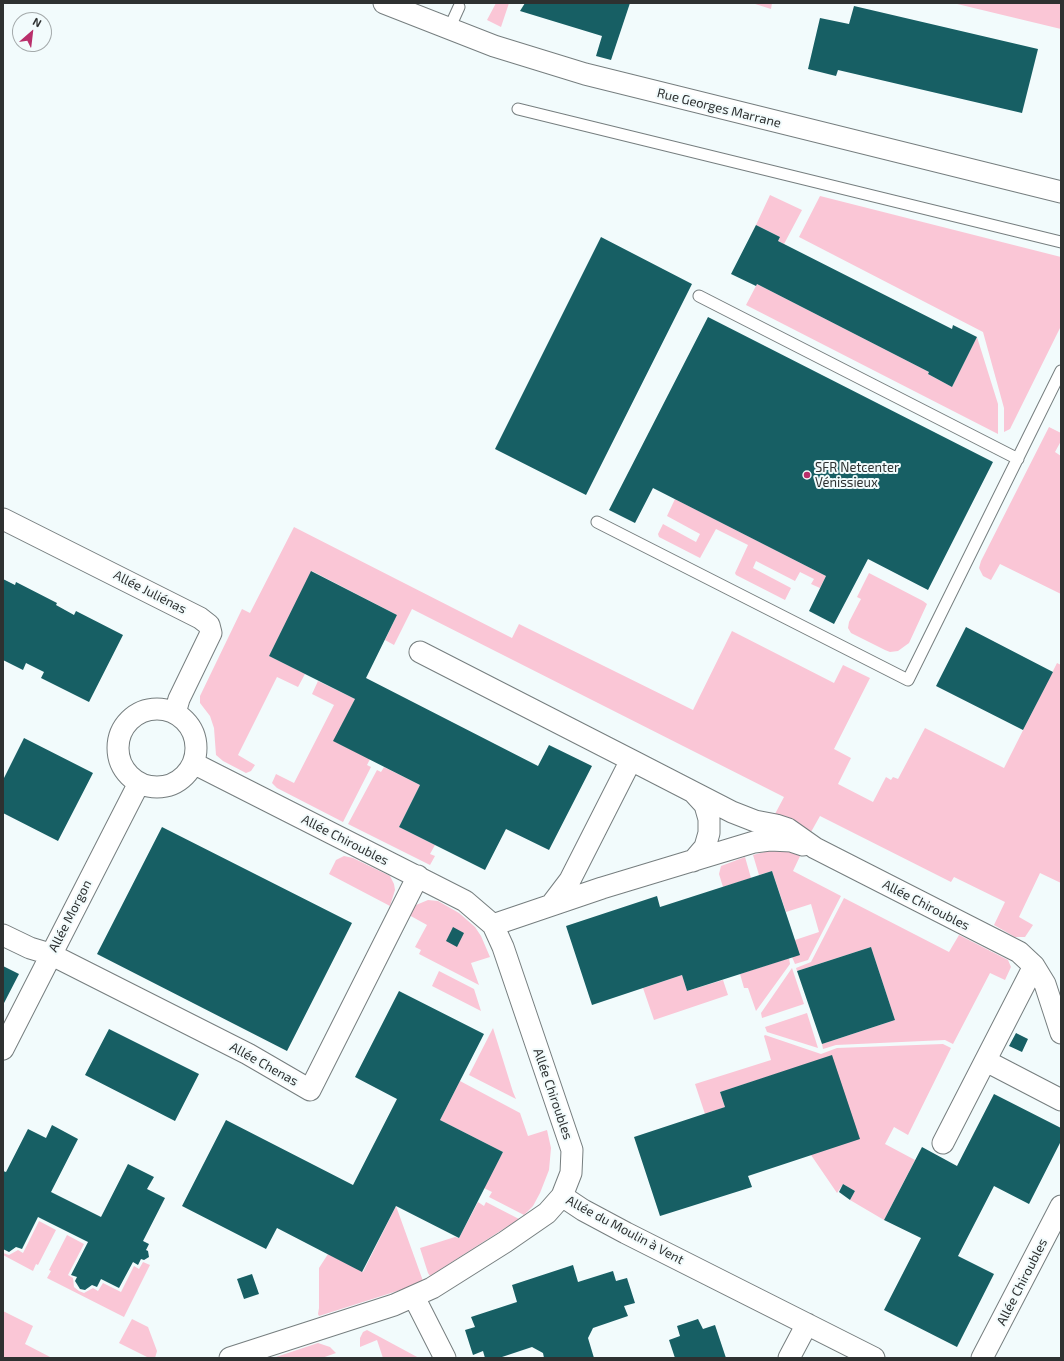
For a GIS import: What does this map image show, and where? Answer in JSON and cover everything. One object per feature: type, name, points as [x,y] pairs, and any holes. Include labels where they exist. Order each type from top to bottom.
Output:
[{"type":"street","name":"Rue Georges Marrane","points":[[384,3],[494,46],[585,74],[1061,192]]},
{"type":"street","name":"Allée Juliénas","points":[[3,519],[200,618],[209,625],[211,633],[179,699],[175,713]]},
{"type":"street","name":"Allée Chiroubles","points":[[420,652],[694,793],[755,821],[776,825],[788,830],[815,848],[1019,952],[1034,966],[1045,984],[1061,1033]]},
{"type":"street","points":[[162,709],[175,713],[186,722],[194,735],[196,749],[193,763],[186,774],[176,782],[164,786],[152,786],[139,783],[129,776],[122,765],[118,753],[118,740],[124,727],[134,716],[147,710],[162,709]]},
{"type":"street","points":[[550,905],[570,880],[632,760]]},
{"type":"street","name":"Allée Chiroubles","points":[[193,763],[465,901],[492,925],[503,947],[572,1150],[572,1174],[562,1196]]},
{"type":"street","name":"Allée Morgon","points":[[3,1049],[50,954],[139,783]]},
{"type":"street","name":"Allée Chiroubles","points":[[693,861],[705,847],[709,832],[709,818],[705,805],[694,793]]},
{"type":"street","name":"Allée Chiroubles","points":[[492,925],[550,905],[754,842],[770,840],[792,841],[815,848]]},
{"type":"street","name":"Allée Chenas","points":[[3,935],[30,948],[50,954],[248,1054],[310,1090],[418,876]]},
{"type":"street","points":[[943,1143],[1034,966]]},
{"type":"street","points":[[986,1061],[1061,1100]]},
{"type":"street","name":"Allée du Moulin à Vent","points":[[230,1358],[414,1297],[432,1288],[527,1228],[547,1213],[562,1196],[595,1217],[874,1358]]},
{"type":"street","name":"Allée Chiroubles","points":[[982,1358],[1061,1206]]},
{"type":"street","points":[[414,1297],[446,1358]]},
{"type":"street","points":[[789,1358],[807,1324]]},
{"type":"lane","points":[[449,29],[459,6]]},
{"type":"lane","points":[[518,110],[1061,242]]},
{"type":"lane","points":[[699,296],[1018,459]]},
{"type":"lane","points":[[597,522],[908,680],[1061,371]]},
{"type":"shaded area","points":[[496,3],[509,3],[501,27],[487,20]]},
{"type":"shaded area","points":[[752,3],[772,3],[771,9]]},
{"type":"shaded area","points":[[953,3],[1061,3],[1061,29]]},
{"type":"shaded area","points":[[770,195],[802,210],[784,244],[778,241],[780,237],[756,225]]},
{"type":"shaded area","points":[[820,196],[1061,257],[1061,326],[1010,429],[1004,432],[1004,408],[983,332],[799,237]]},
{"type":"shaded area","points":[[757,284],[929,372],[928,374],[952,387],[977,337],[998,404],[998,434],[746,305]]},
{"type":"shaded area","points":[[1049,427],[1061,433],[1061,441],[1055,452],[1061,456],[1061,594],[1000,564],[991,580],[983,576],[979,568],[981,561]]},
{"type":"shaded area","points":[[675,499],[826,576],[820,588],[811,584],[814,579],[800,572],[795,581],[756,561],[753,568],[791,588],[785,600],[736,575],[735,573],[748,545],[716,529],[700,558],[659,537],[658,534],[663,524],[696,542],[700,534],[667,516]]},
{"type":"shaded area","points":[[294,527],[512,638],[519,624],[693,710],[732,631],[834,683],[843,665],[870,678],[834,749],[851,758],[838,784],[873,802],[886,777],[891,780],[893,777],[898,779],[925,728],[1004,768],[1057,663],[1061,665],[1061,883],[1040,873],[1019,917],[1033,925],[1025,937],[1015,937],[994,925],[1005,902],[954,877],[951,882],[820,816],[811,832],[775,814],[784,797],[412,609],[394,645],[385,640],[397,615],[312,571],[269,656],[305,674],[298,687],[277,677],[238,755],[255,765],[251,771],[246,773],[223,761],[216,755],[214,728],[210,716],[200,703],[200,696],[242,609],[250,613]]},
{"type":"shaded area","points":[[869,573],[927,604],[909,643],[898,651],[890,652],[885,650],[851,633],[848,628],[849,622],[861,599],[857,597]]},
{"type":"shaded area","points":[[318,681],[355,699],[334,741],[370,759],[367,765],[371,767],[343,822],[277,788],[272,783],[276,774],[294,783],[334,705],[312,694]]},
{"type":"shaded area","points":[[384,767],[420,785],[399,827],[435,845],[430,854],[435,856],[430,865],[348,824],[377,770],[381,772]]},
{"type":"shaded area","points":[[779,848],[801,854],[793,871],[841,896],[808,960],[795,964],[792,957],[795,940],[819,932],[811,904],[786,912],[772,871],[759,875],[753,855]]},
{"type":"shaded area","points":[[344,856],[353,858],[390,876],[395,890],[390,906],[329,874],[336,860]]},
{"type":"shaded area","points":[[745,857],[751,878],[723,887],[719,874],[721,866]]},
{"type":"shaded area","points":[[844,898],[949,952],[959,935],[1008,960],[1011,967],[1005,980],[990,973],[953,1044],[945,1040],[836,1045],[823,1049],[822,1044],[895,1020],[871,947],[797,971],[796,968],[811,962]]},
{"type":"shaded area","points":[[428,900],[438,901],[459,913],[475,927],[481,936],[490,957],[471,963],[479,985],[419,954],[421,950],[415,947],[427,925],[409,915],[416,905]]},
{"type":"shaded area","points":[[789,958],[790,964],[756,1011],[748,988],[744,988],[740,974]]},
{"type":"shaded area","points":[[792,968],[804,1004],[762,1018],[761,1013]]},
{"type":"shaded area","points":[[439,971],[474,989],[481,1011],[432,986]]},
{"type":"shaded area","points":[[682,975],[687,991],[723,980],[728,995],[654,1020],[643,988]]},
{"type":"shaded area","points":[[807,1013],[818,1048],[767,1032],[765,1027]]},
{"type":"shaded area","points":[[493,1028],[513,1092],[516,1099],[469,1075]]},
{"type":"shaded area","points":[[765,1035],[821,1054],[837,1048],[943,1044],[951,1048],[908,1135],[894,1127],[885,1144],[915,1160],[884,1220],[850,1200],[855,1191],[843,1184],[837,1193],[811,1155],[832,1056],[720,1092],[725,1107],[705,1114],[695,1084],[771,1060],[764,1036]]},
{"type":"shaded area","points":[[460,1081],[520,1113],[528,1136],[547,1130],[551,1148],[549,1170],[533,1206],[524,1215],[489,1197],[492,1192],[484,1188],[503,1152],[440,1120]]},
{"type":"shaded area","points":[[478,1202],[484,1206],[486,1202],[519,1219],[430,1276],[420,1248],[455,1237],[459,1238]]},
{"type":"shaded area","points":[[396,1206],[423,1281],[416,1285],[319,1316],[319,1268],[328,1254],[363,1272]]},
{"type":"shaded area","points":[[39,1221],[56,1230],[38,1265],[36,1264],[33,1271],[3,1255],[3,1253],[9,1255],[18,1250],[23,1253]]},
{"type":"shaded area","points":[[67,1235],[84,1244],[68,1275],[73,1278],[74,1287],[84,1293],[93,1288],[98,1291],[103,1283],[121,1292],[134,1266],[139,1269],[143,1262],[150,1265],[124,1317],[47,1278],[51,1271],[49,1270]]},
{"type":"shaded area","points":[[3,1311],[33,1326],[25,1344],[52,1358],[3,1358]]},
{"type":"shaded area","points":[[132,1319],[148,1327],[157,1351],[155,1358],[149,1358],[119,1343]]},
{"type":"shaded area","points":[[367,1330],[419,1358],[383,1358],[377,1340],[360,1347],[360,1338],[363,1332]]},
{"type":"shaded area","points":[[318,1343],[330,1347],[336,1353],[322,1358],[273,1358]]},
{"type":"building","points":[[525,3],[630,3],[611,60],[596,56],[602,36],[520,11]]},
{"type":"building","points":[[854,6],[1038,49],[1022,113],[838,70],[836,76],[808,69],[820,18],[849,24]]},
{"type":"building","points":[[756,225],[780,237],[778,241],[952,329],[953,325],[977,337],[952,387],[928,374],[929,372],[757,284],[756,286],[731,274]]},
{"type":"building","points":[[601,237],[692,284],[586,495],[495,449]]},
{"type":"building","name":"SFR Netcenter Vénissieux","points":[[708,317],[993,462],[928,590],[868,559],[834,624],[809,611],[826,576],[653,488],[635,523],[609,510]]},
{"type":"building","points":[[311,571],[397,615],[366,678],[538,766],[549,745],[592,766],[549,850],[506,829],[485,870],[399,827],[420,785],[333,741],[355,699],[269,656]]},
{"type":"building","points":[[3,579],[15,585],[16,582],[57,603],[56,605],[74,615],[76,611],[123,635],[89,702],[41,678],[44,672],[26,663],[23,670],[3,660]]},
{"type":"building","points":[[966,627],[1053,672],[1023,730],[936,686]]},
{"type":"building","points":[[24,738],[93,773],[58,841],[3,813],[3,780]]},
{"type":"building","points":[[162,827],[352,923],[287,1051],[97,954]]},
{"type":"building","points":[[772,871],[800,955],[687,991],[682,975],[592,1005],[566,926],[657,896],[660,907]]},
{"type":"building","points":[[453,927],[464,933],[457,947],[446,941]]},
{"type":"building","points":[[871,947],[895,1020],[822,1044],[797,971]]},
{"type":"building","points":[[3,966],[19,974],[3,1005]]},
{"type":"building","points":[[399,991],[484,1034],[440,1120],[503,1152],[459,1238],[396,1206],[362,1272],[277,1228],[266,1249],[182,1206],[226,1120],[353,1185],[397,1099],[355,1077]]},
{"type":"building","points":[[109,1029],[199,1074],[175,1121],[85,1075]]},
{"type":"building","points":[[1016,1033],[1028,1039],[1022,1052],[1009,1046]]},
{"type":"building","points":[[832,1055],[860,1139],[748,1176],[752,1187],[660,1216],[634,1137],[725,1107],[720,1092]]},
{"type":"building","points":[[994,1094],[1061,1128],[1061,1141],[1029,1204],[994,1186],[958,1256],[994,1274],[957,1347],[884,1310],[921,1238],[884,1220],[922,1147],[957,1166]]},
{"type":"building","points":[[52,1125],[78,1139],[51,1192],[101,1217],[128,1164],[154,1177],[147,1189],[165,1198],[143,1241],[149,1244],[146,1250],[148,1251],[149,1257],[144,1260],[141,1259],[138,1265],[133,1262],[119,1288],[101,1279],[97,1287],[92,1285],[85,1290],[80,1289],[75,1281],[77,1277],[71,1275],[88,1242],[38,1217],[22,1249],[16,1247],[9,1252],[3,1249],[3,1171],[6,1172],[28,1129],[46,1138]]},
{"type":"building","points":[[843,1184],[855,1191],[850,1200],[839,1192]]},
{"type":"building","points":[[573,1265],[578,1282],[613,1271],[616,1281],[627,1278],[635,1303],[624,1306],[628,1316],[593,1328],[588,1338],[594,1358],[544,1358],[543,1353],[532,1347],[499,1358],[485,1358],[483,1351],[473,1355],[465,1330],[475,1327],[471,1317],[517,1302],[512,1285]]},
{"type":"building","points":[[252,1274],[259,1294],[244,1299],[237,1279]]},
{"type":"building","points":[[698,1319],[703,1329],[715,1325],[726,1358],[675,1358],[669,1340],[680,1336],[677,1326]]},
{"type":"place","name":"SFR Netcenter Vénissieux","points":[[807,475]]}]
